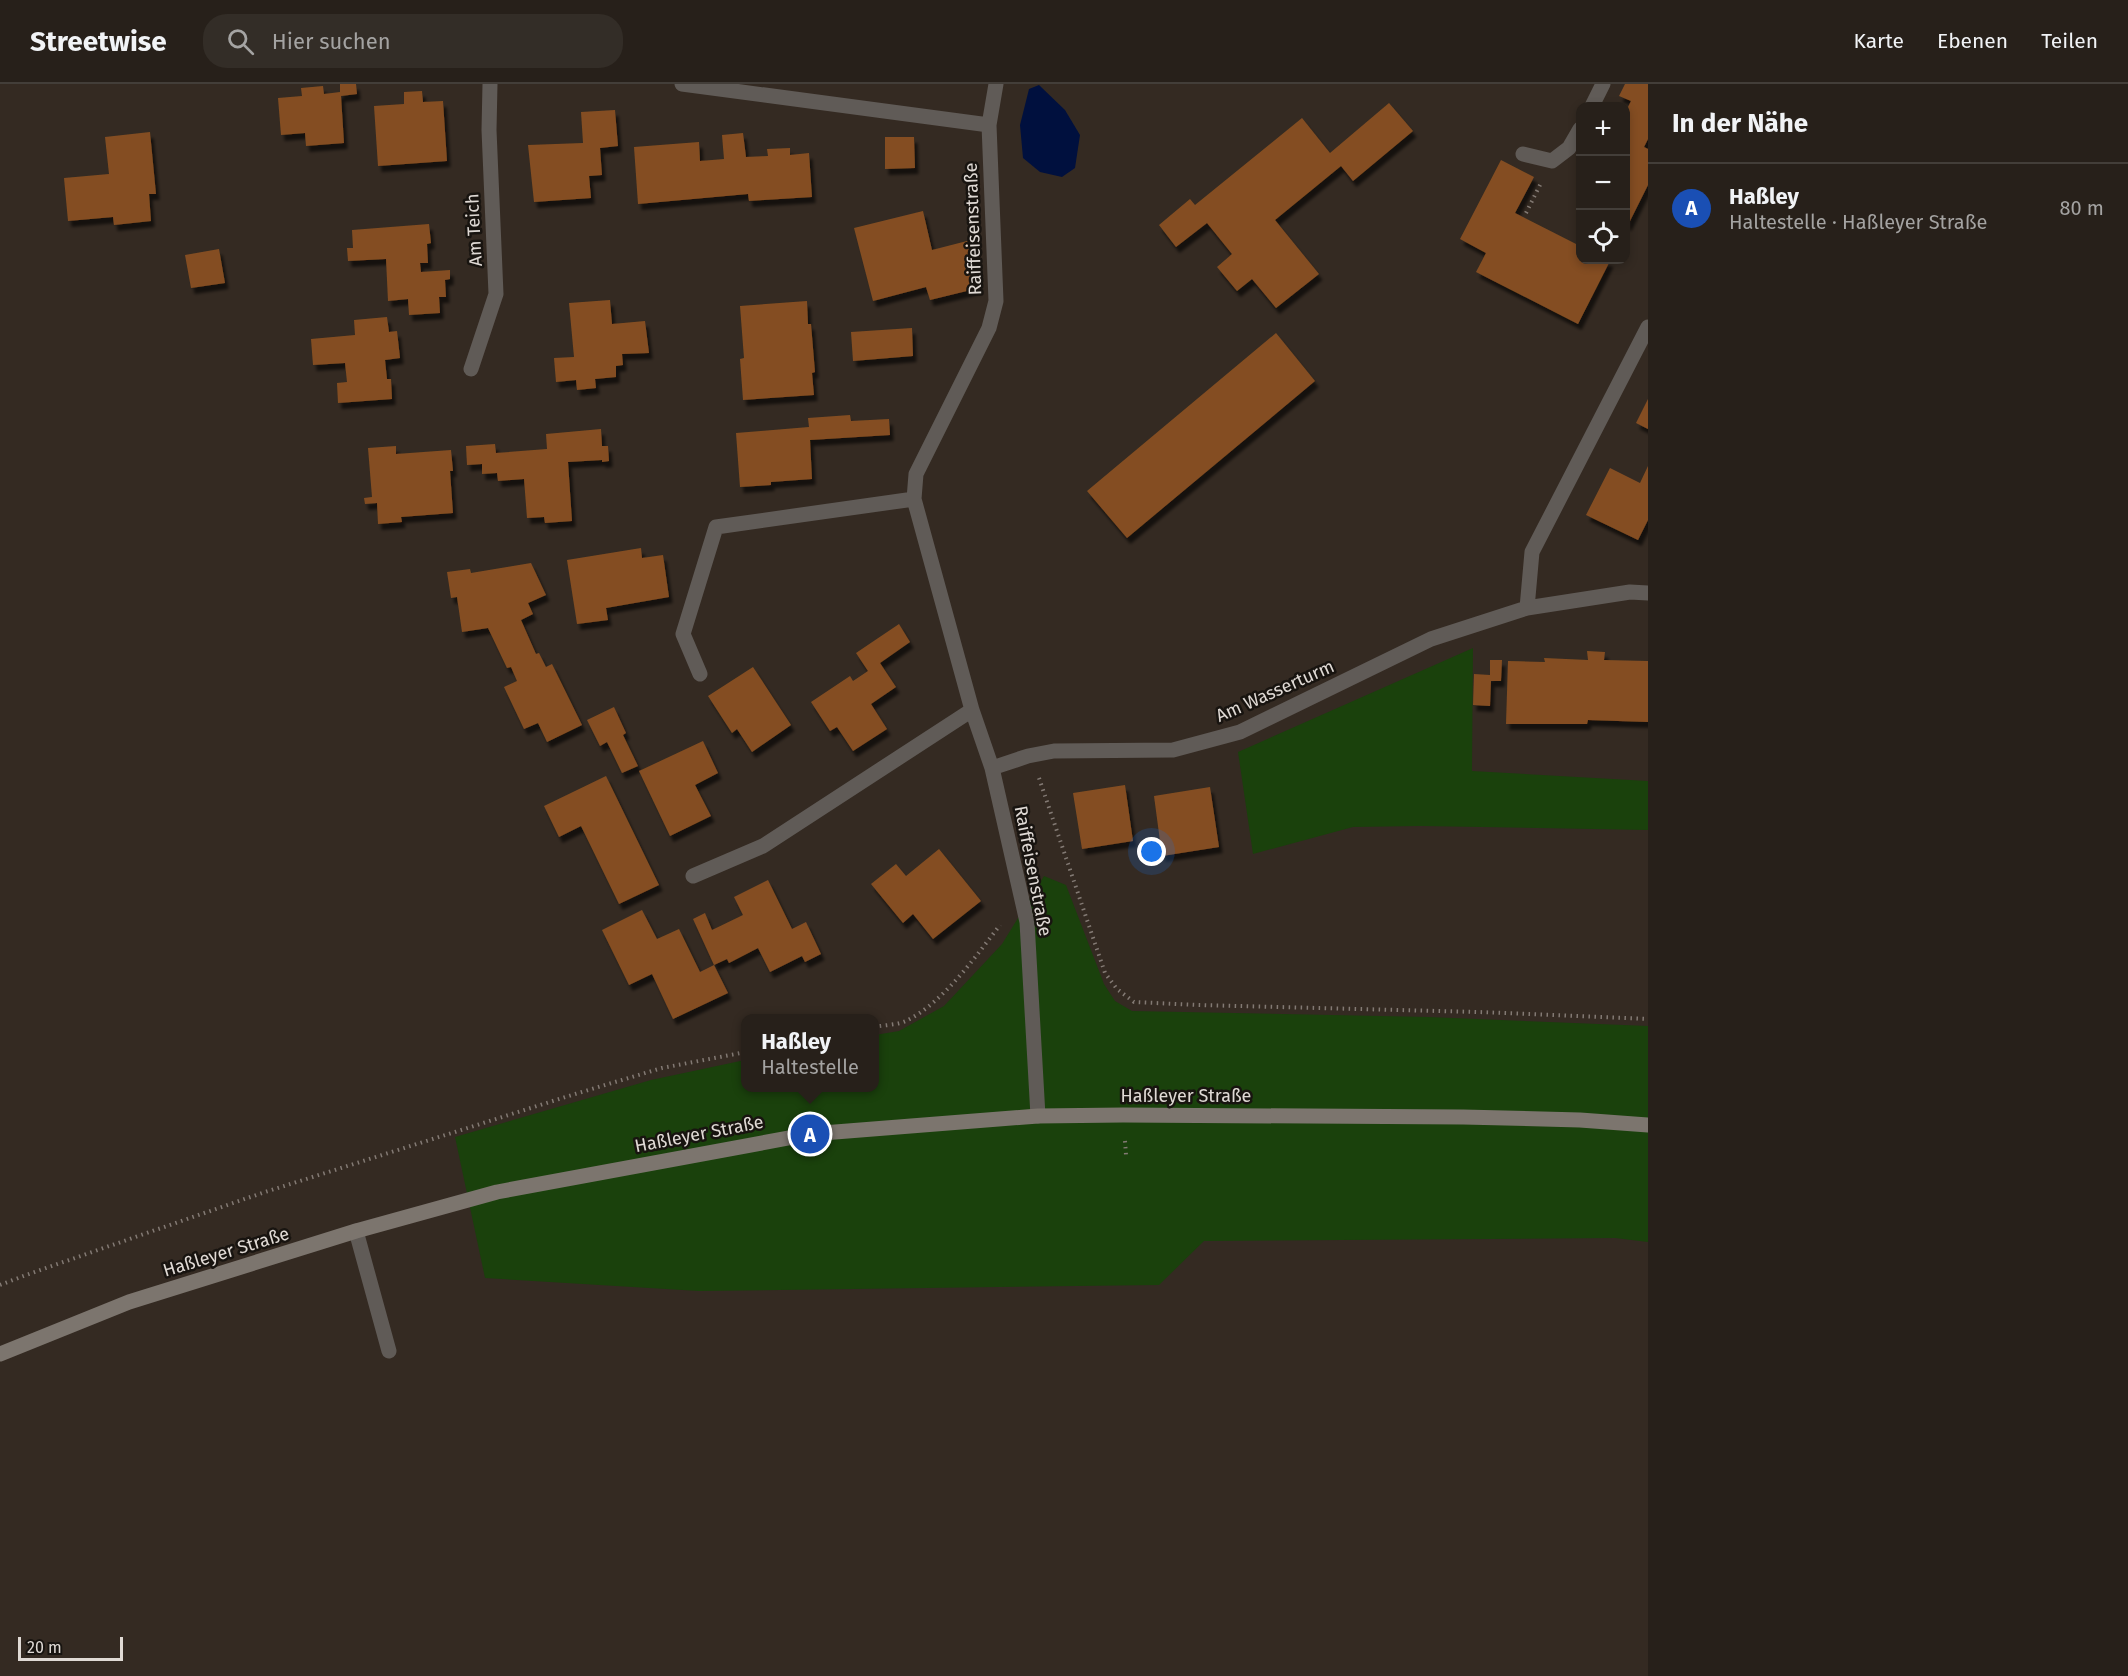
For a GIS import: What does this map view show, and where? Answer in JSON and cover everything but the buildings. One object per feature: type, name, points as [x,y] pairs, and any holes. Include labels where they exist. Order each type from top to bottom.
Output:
[{"type":"main road","name":"Haßleyer Straße","points":[[0,1354],[129,1302],[356,1231],[497,1192],[810,1134],[1038,1116],[1123,1114],[1463,1117],[1580,1120],[1648,1125]]},
{"type":"street","name":"Am Teich","points":[[471,369],[496,294],[489,130],[490,84]]},
{"type":"street","points":[[682,84],[989,125]]},
{"type":"street","name":"Raiffeisenstraße","points":[[996,84],[989,125],[996,301],[989,328],[916,474],[914,499],[972,710],[992,768],[1027,922],[1038,1116]]},
{"type":"street","points":[[1594,102],[1603,84]]},
{"type":"street","points":[[1523,154],[1552,161],[1569,148],[1576,137]]},
{"type":"street","points":[[1527,608],[1532,552],[1648,327]]},
{"type":"street","points":[[700,674],[683,634],[716,527],[914,499]]},
{"type":"street","name":"Am Wasserturm","points":[[992,768],[1028,756],[1054,752],[1173,750],[1240,732],[1431,639],[1527,608],[1630,592],[1648,593]]},
{"type":"street","points":[[693,876],[763,846],[972,710]]},
{"type":"street","points":[[356,1231],[389,1351]]},
{"type":"path","points":[[1028,756],[1041,782],[1105,973],[1118,989],[1134,1002],[1648,1019]]},
{"type":"path","points":[[879,1026],[906,1021],[938,998],[974,959],[1021,894]]},
{"type":"path","points":[[0,1286],[262,1193],[465,1128],[662,1068],[741,1053]]},
{"type":"green space","points":[[1473,648],[1472,771],[1648,781],[1648,830],[1353,827],[1253,854],[1238,752]]},
{"type":"green space","points":[[1044,876],[1066,885],[1104,984],[1115,1001],[1132,1011],[1428,1017],[1648,1026],[1648,1242],[1615,1238],[1204,1241],[1159,1285],[699,1291],[485,1278],[455,1137],[651,1080],[741,1061],[741,1092],[879,1092],[879,1034],[899,1031],[944,1006],[1002,944]]},
{"type":"shaded area","points":[[1039,85],[1065,110],[1080,135],[1075,168],[1062,177],[1040,172],[1023,158],[1020,125],[1029,89]]},
{"type":"place","name":"Haßley","points":[[810,1134]]}]
